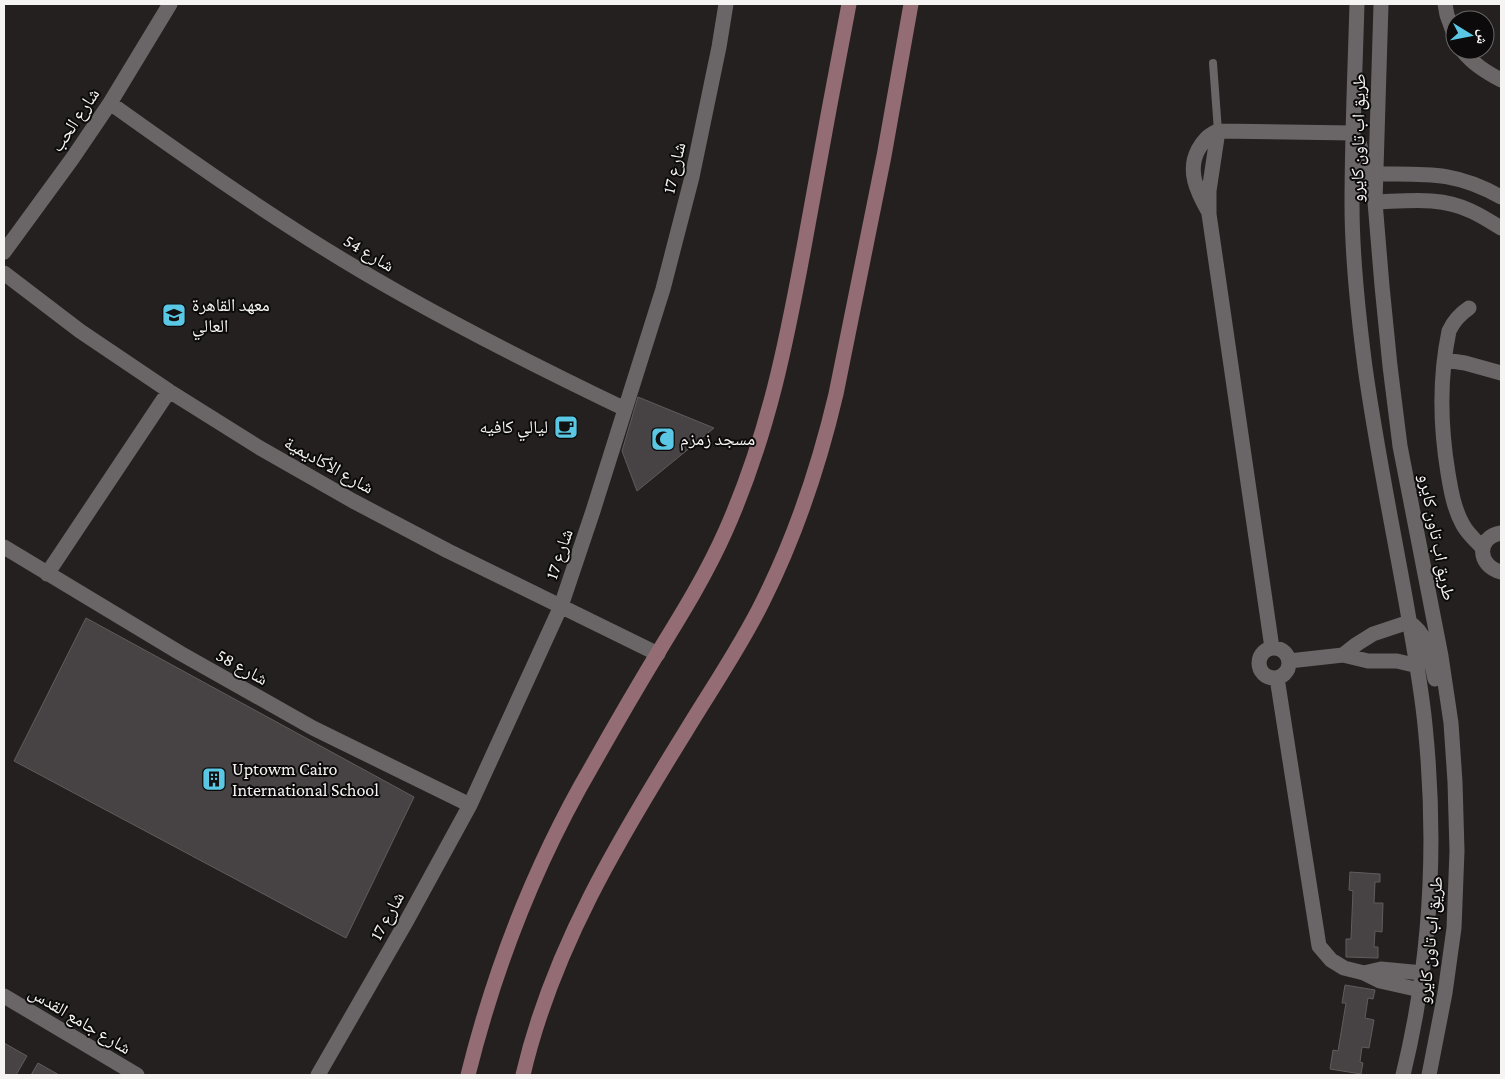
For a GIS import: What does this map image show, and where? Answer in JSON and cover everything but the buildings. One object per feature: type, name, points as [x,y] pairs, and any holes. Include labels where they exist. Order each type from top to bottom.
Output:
[{"type":"main road","points":[[468,1075],[490,996],[516,923],[533,883],[591,767],[694,596],[740,497],[764,430],[774,396],[789,328],[849,4]]},
{"type":"main road","points":[[523,1075],[550,989],[566,949],[602,872],[644,799],[746,634],[779,569],[806,501],[828,430],[836,394],[884,156],[911,4]]},
{"type":"street","name":"شارع الحب","points":[[4,252],[110,103],[170,4]]},
{"type":"street","name":"شارع 17","points":[[318,1075],[406,922],[470,805],[561,606],[663,289],[692,177],[720,48],[726,4]]},
{"type":"street","name":"طريق اب تاون كايرو","points":[[1357,4],[1352,207],[1357,291],[1378,454],[1418,666],[1430,788],[1431,862],[1428,926],[1423,973],[1403,1075]]},
{"type":"street","name":"طريق اب تاون كايرو","points":[[1381,4],[1375,202],[1390,366],[1400,446],[1433,610],[1451,723],[1455,782],[1457,851],[1454,928],[1445,993],[1429,1075]]},
{"type":"street","points":[[1471,60],[1483,70],[1500,77]]},
{"type":"street","name":"شارع 54","points":[[110,103],[213,176],[302,234],[402,295],[504,350],[625,409]]},
{"type":"street","points":[[1272,648],[1210,214],[1197,192],[1192,174],[1195,156],[1210,134],[1218,131],[1353,133],[1360,146],[1367,185],[1375,202],[1421,200],[1446,203],[1470,210],[1501,228]]},
{"type":"street","points":[[1376,174],[1439,174],[1460,178],[1480,185],[1501,197]]},
{"type":"street","name":"شارع الأكاديمية","points":[[4,273],[80,331],[169,391],[260,448],[353,501],[448,551],[658,654]]},
{"type":"street","points":[[1469,308],[1460,314],[1452,326],[1447,341],[1441,394],[1441,420],[1444,445],[1452,499],[1463,526],[1483,548],[1485,562],[1489,567],[1501,572]]},
{"type":"street","points":[[1445,360],[1465,363],[1501,373]]},
{"type":"street","points":[[47,574],[169,391]]},
{"type":"street","points":[[1483,548],[1490,537],[1501,533]]},
{"type":"street","name":"شارع 58","points":[[4,548],[180,653],[313,728],[470,805]]},
{"type":"street","points":[[1343,655],[1373,634],[1409,622],[1416,626],[1425,640],[1438,691],[1451,723]]},
{"type":"street","points":[[1272,648],[1283,651],[1289,661],[1289,667],[1286,672],[1277,678],[1266,675],[1260,665],[1263,654],[1272,648]]},
{"type":"street","points":[[1289,661],[1343,655],[1368,661],[1397,661],[1418,666]]},
{"type":"street","points":[[1277,678],[1319,946],[1331,960],[1344,968],[1364,973],[1380,981],[1420,990]]},
{"type":"street","points":[[1364,973],[1381,969],[1423,973]]},
{"type":"street","name":"شارع جامع القدس","points":[[4,996],[137,1075]]},
{"type":"lane","points":[[1214,63],[1218,131]]},
{"type":"place","name":"معهد القاهرة العالي","points":[[174,315]]},
{"type":"place","name":"ليالي كافيه","points":[[566,427]]},
{"type":"place","name":"مسجد زمزم","points":[[663,439]]},
{"type":"place","name":"Uptowm Cairo International School","points":[[214,779]]}]
